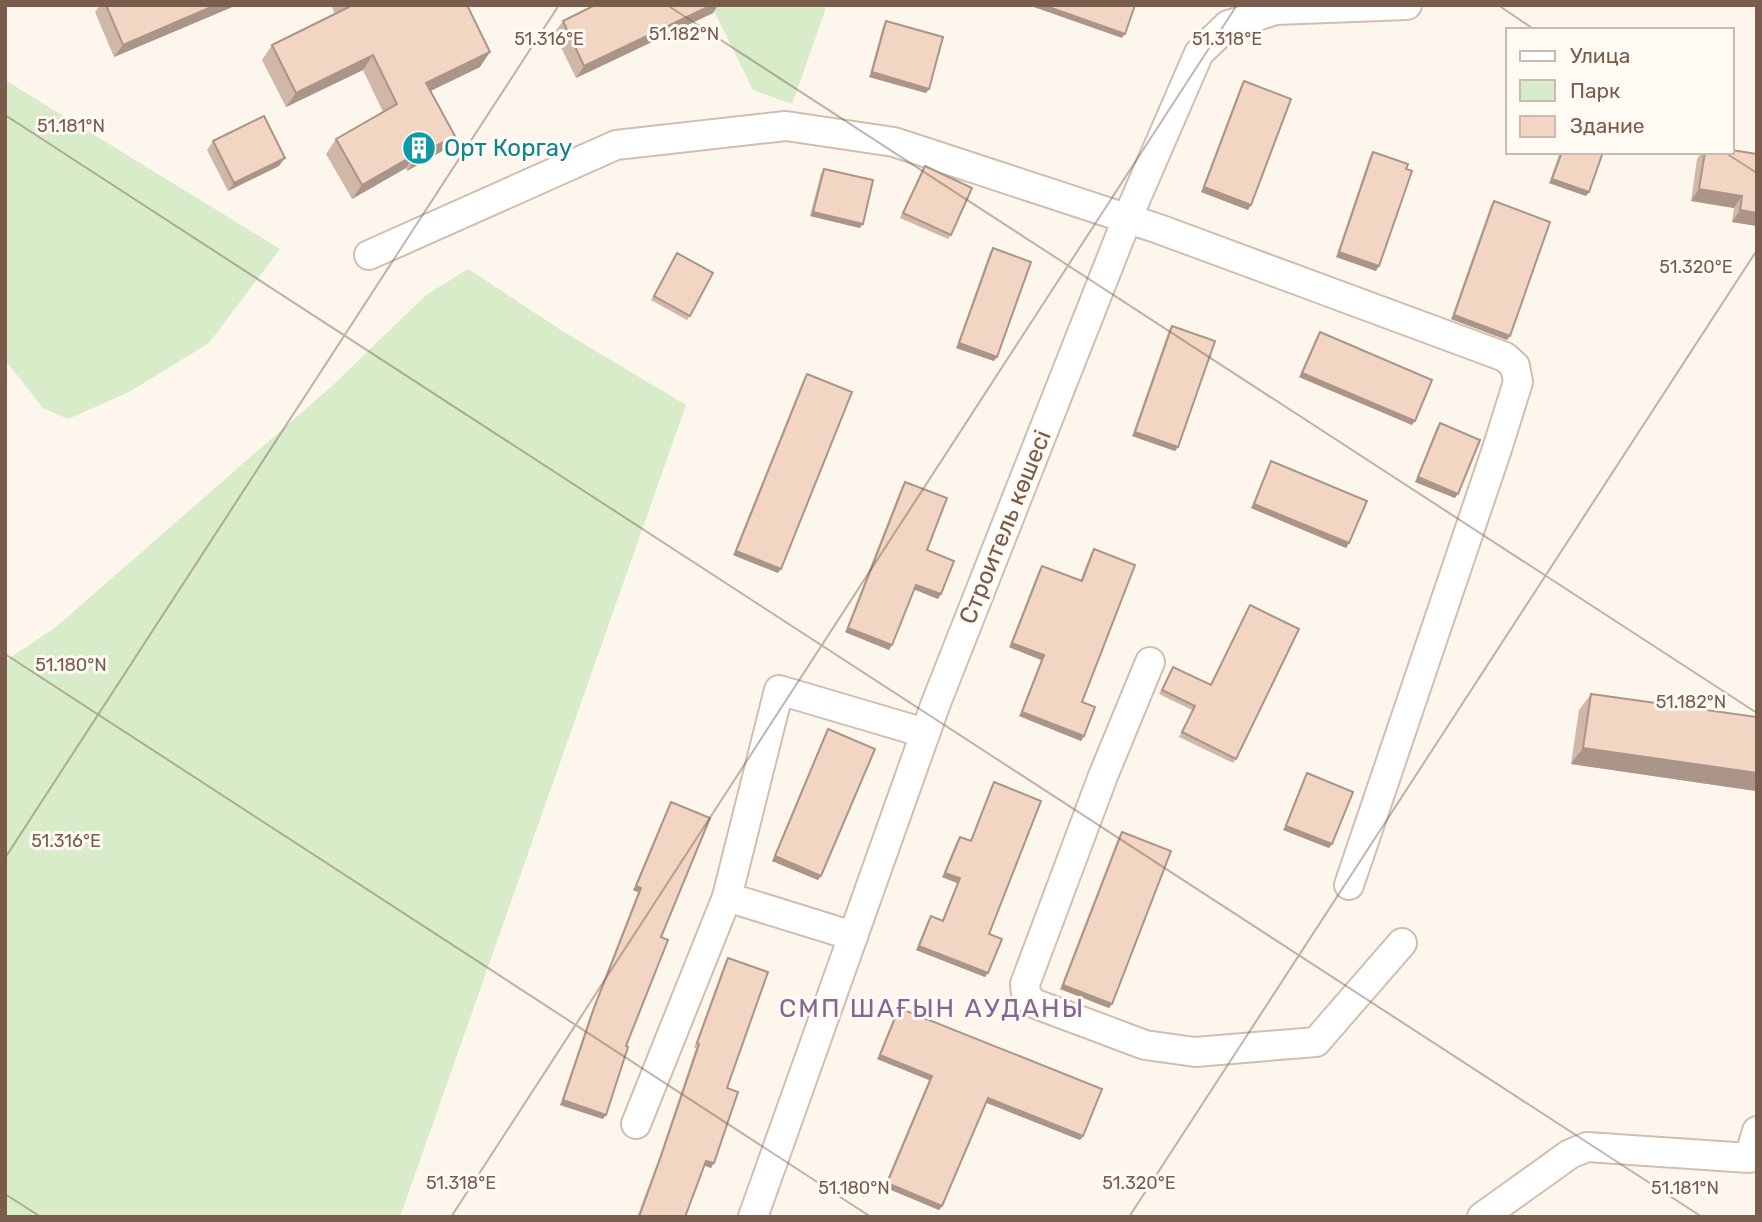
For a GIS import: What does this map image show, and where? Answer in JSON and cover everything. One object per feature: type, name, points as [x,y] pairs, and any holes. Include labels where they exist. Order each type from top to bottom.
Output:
[{"type":"street","name":"Строитель көшесі","points":[[753,1217],[925,733],[1127,219],[1199,53],[1228,25],[1276,10],[1407,5]]},
{"type":"street","points":[[369,255],[616,145],[786,126],[894,142],[1159,229],[1505,357],[1516,366],[1518,382],[1349,885]]},
{"type":"street","points":[[1150,662],[1103,776],[1025,985],[1026,994],[1033,1003],[1145,1045],[1195,1052],[1315,1042],[1402,943]]},
{"type":"street","points":[[636,1124],[727,897],[779,690],[925,733]]},
{"type":"street","points":[[727,897],[853,936]]},
{"type":"street","points":[[1482,1217],[1570,1154],[1587,1147],[1749,1158],[1757,1131]]},
{"type":"green space","points":[[711,5],[827,5],[792,104],[753,90]]},
{"type":"green space","points":[[5,80],[280,249],[209,343],[129,392],[68,419],[43,408],[5,360]]},
{"type":"green space","points":[[468,269],[564,332],[686,405],[400,1217],[5,1217],[5,661],[56,627],[332,386],[426,295]]},
{"type":"building","points":[[106,5],[216,5],[123,45]]},
{"type":"building","points":[[348,5],[467,5],[490,52],[426,83],[455,136],[417,156],[416,154],[362,185],[336,139],[397,104],[373,55],[296,93],[272,45],[349,7]]},
{"type":"building","points":[[595,5],[712,5],[584,66],[563,21]]},
{"type":"building","points":[[1043,5],[1135,5],[1125,34]]},
{"type":"building","points":[[886,21],[943,37],[929,89],[872,72]]},
{"type":"building","points":[[1244,81],[1291,99],[1251,205],[1204,187]]},
{"type":"building","points":[[264,116],[285,158],[234,183],[213,141]]},
{"type":"building","points":[[1734,150],[1757,154],[1757,213],[1740,210],[1742,196],[1699,189],[1705,154],[1734,154]]},
{"type":"building","points":[[1373,152],[1408,164],[1406,169],[1412,171],[1379,266],[1339,252]]},
{"type":"building","points":[[1561,154],[1602,154],[1589,192],[1552,179]]},
{"type":"building","points":[[925,166],[972,188],[951,235],[903,213]]},
{"type":"building","points":[[824,169],[873,180],[863,224],[813,212]]},
{"type":"building","points":[[1494,201],[1550,222],[1510,336],[1454,315]]},
{"type":"building","points":[[993,248],[1031,262],[997,357],[959,343]]},
{"type":"building","points":[[677,253],[713,273],[690,316],[654,296]]},
{"type":"building","points":[[1172,326],[1215,341],[1178,447],[1135,432]]},
{"type":"building","points":[[1320,332],[1432,380],[1415,421],[1302,373]]},
{"type":"building","points":[[807,374],[852,392],[781,569],[736,551]]},
{"type":"building","points":[[1440,423],[1480,440],[1458,494],[1418,477]]},
{"type":"building","points":[[1271,461],[1367,501],[1349,543],[1254,504]]},
{"type":"building","points":[[905,482],[947,498],[927,550],[954,561],[941,594],[916,585],[892,645],[848,628]]},
{"type":"building","points":[[1094,549],[1135,565],[1082,702],[1095,707],[1084,736],[1022,712],[1044,655],[1012,643],[1042,566],[1082,581]]},
{"type":"building","points":[[1250,605],[1299,629],[1236,759],[1182,732],[1195,706],[1162,690],[1173,667],[1211,685]]},
{"type":"building","points":[[1591,694],[1757,717],[1757,773],[1583,748]]},
{"type":"building","points":[[828,729],[875,749],[821,876],[775,856]]},
{"type":"building","points":[[1307,773],[1353,792],[1332,844],[1286,826]]},
{"type":"building","points":[[994,782],[1041,801],[989,934],[1002,939],[988,973],[919,946],[931,916],[943,921],[960,878],[945,873],[960,837],[971,841]]},
{"type":"building","points":[[671,802],[710,818],[661,937],[668,940],[626,1046],[628,1047],[606,1115],[563,1100],[594,1008],[641,888],[636,886]]},
{"type":"building","points":[[1122,832],[1171,851],[1112,1004],[1063,985]]},
{"type":"building","points":[[728,958],[768,972],[727,1088],[738,1092],[714,1163],[706,1161],[685,1217],[639,1217],[699,1044],[697,1043]]},
{"type":"building","points":[[899,1008],[1102,1089],[1083,1136],[988,1098],[942,1206],[887,1183],[932,1076],[880,1055]]},
{"type":"place","name":"Орт Коргау","points":[[419,148]]},
{"type":"district","name":"СМП ШАҒЫН АУДАНЫ","points":[[932,1008]]}]
